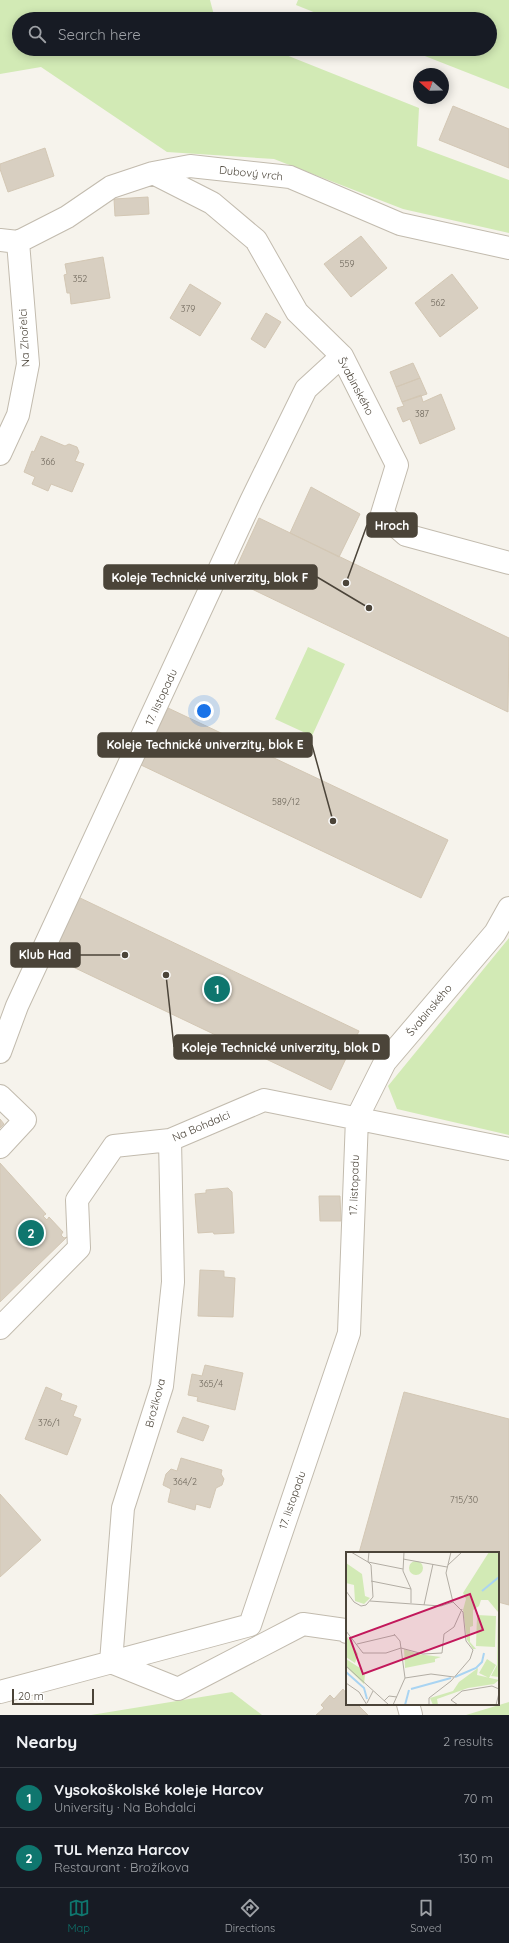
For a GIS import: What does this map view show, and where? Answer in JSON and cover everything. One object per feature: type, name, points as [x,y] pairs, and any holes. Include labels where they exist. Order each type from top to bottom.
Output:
[{"type":"street","name":"Dubový vrch","points":[[9,241],[67,217],[111,187],[153,173],[190,166],[290,177],[400,224],[509,248]]},
{"type":"street","name":"Švabinského","points":[[153,173],[212,203],[256,240],[297,312],[342,356],[397,465],[382,514],[406,535],[509,563]]},
{"type":"street","name":"Na Zhořelci","points":[[0,454],[18,416],[28,364],[9,241]]},
{"type":"street","name":"17. listopadu","points":[[0,1052],[17,1006],[251,501],[306,389],[342,356]]},
{"type":"street","name":"Švabinského","points":[[357,1118],[385,1062],[495,933],[509,908]]},
{"type":"street","points":[[0,1096],[25,1120],[0,1147]]},
{"type":"street","name":"Na Bohdalci","points":[[0,1328],[80,1248],[77,1200],[114,1146],[160,1141],[264,1100],[509,1149]]},
{"type":"street","name":"17. listopadu","points":[[0,1692],[250,1625],[349,1333],[357,1118]]},
{"type":"street","name":"Brožíkova","points":[[111,1662],[124,1508],[162,1386],[172,1282],[160,1141]]},
{"type":"street","points":[[111,1662],[178,1689],[303,1624],[346,1631]]},
{"type":"street","points":[[408,1705],[411,1715]]},
{"type":"green space","points":[[0,0],[210,0],[213,12],[12,12],[12,56],[289,56],[419,108],[417,146],[509,180],[509,233],[403,209],[274,159],[167,152],[41,67],[0,74]]},
{"type":"green space","points":[[298,0],[509,0],[509,89],[425,56],[497,56],[497,12],[314,12],[296,5]]},
{"type":"green space","points":[[308,647],[345,664],[312,736],[275,719]]},
{"type":"green space","points":[[509,938],[509,1135],[397,1109],[388,1086]]},
{"type":"green space","points":[[232,1692],[262,1715],[91,1715]]},
{"type":"green space","points":[[509,1702],[509,1715],[466,1715]]},
{"type":"building","points":[[453,106],[509,129],[509,168],[439,140]]},
{"type":"building","points":[[45,148],[54,176],[8,192],[0,169],[0,164]]},
{"type":"building","points":[[148,197],[149,214],[115,216],[114,199]]},
{"type":"building","points":[[361,236],[387,268],[351,297],[324,264]]},
{"type":"building","points":[[103,257],[110,298],[71,304],[70,293],[67,293],[64,275],[67,274],[65,264]]},
{"type":"building","points":[[452,274],[478,308],[440,337],[415,303]]},
{"type":"building","points":[[190,284],[221,303],[200,336],[170,318]]},
{"type":"building","points":[[266,313],[281,322],[265,348],[251,339]]},
{"type":"building","points":[[413,363],[420,378],[396,387],[390,372]]},
{"type":"building","points":[[420,378],[427,394],[402,402],[396,387]]},
{"type":"building","points":[[441,394],[455,429],[420,444],[410,419],[403,422],[397,408],[404,406],[402,402],[421,395],[423,402]]},
{"type":"building","points":[[41,436],[65,446],[69,444],[77,447],[79,452],[75,461],[84,464],[72,492],[51,484],[48,491],[32,484],[35,477],[24,472],[32,451],[34,452]]},
{"type":"building","points":[[311,487],[360,514],[339,557],[290,533]]},
{"type":"building","points":[[259,518],[509,638],[508,712],[231,579]]},
{"type":"building","points":[[168,708],[448,840],[421,898],[141,765]]},
{"type":"building","points":[[78,897],[359,1031],[331,1090],[50,956]]},
{"type":"building","points":[[0,1119],[4,1124],[0,1128]]},
{"type":"building","points":[[0,1163],[46,1214],[43,1216],[47,1220],[49,1217],[63,1232],[61,1235],[64,1238],[67,1237],[0,1302]]},
{"type":"building","points":[[228,1188],[232,1192],[234,1233],[198,1233],[195,1194],[206,1193],[206,1190]]},
{"type":"building","points":[[319,1196],[340,1196],[341,1221],[320,1221]]},
{"type":"building","points":[[200,1270],[224,1271],[224,1277],[235,1278],[233,1317],[198,1316]]},
{"type":"building","points":[[205,1365],[243,1373],[235,1410],[197,1401],[198,1397],[188,1395],[192,1374],[202,1376]]},
{"type":"building","points":[[46,1387],[62,1394],[60,1400],[77,1406],[73,1416],[81,1419],[67,1455],[25,1439]]},
{"type":"building","points":[[404,1392],[509,1419],[509,1605],[499,1602],[499,1552],[359,1552]]},
{"type":"building","points":[[183,1417],[209,1426],[203,1441],[177,1432]]},
{"type":"building","points":[[181,1458],[222,1470],[221,1474],[224,1479],[222,1485],[216,1488],[210,1508],[196,1504],[195,1510],[168,1502],[171,1489],[163,1485],[166,1474],[171,1469],[177,1471]]},
{"type":"building","points":[[0,1494],[41,1540],[0,1577]]},
{"type":"building","points":[[343,1689],[346,1693],[346,1705],[358,1705],[368,1715],[316,1715],[324,1708],[321,1705],[330,1695],[334,1699]]},
{"type":"place","name":"Hroch","points":[[346,583]]},
{"type":"place","name":"Koleje Technické univerzity, blok F","points":[[369,608]]},
{"type":"place","name":"Koleje Technické univerzity, blok E","points":[[333,821]]},
{"type":"place","name":"Klub Had","points":[[125,955]]},
{"type":"place","name":"Koleje Technické univerzity, blok D","points":[[166,975]]},
{"type":"place","name":"Vysokoškolské koleje Harcov","points":[[217,989]]},
{"type":"place","name":"TUL Menza Harcov","points":[[31,1233]]}]
